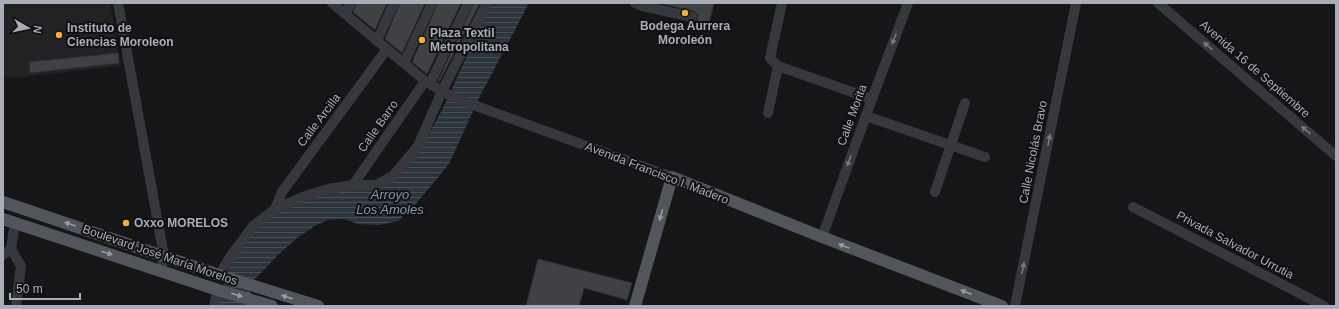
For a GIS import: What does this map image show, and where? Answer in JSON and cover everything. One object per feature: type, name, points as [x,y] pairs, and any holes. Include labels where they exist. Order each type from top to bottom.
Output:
[{"type":"main road","name":"Avenida Francisco I. Madero","points":[[672,177],[822,237],[1002,306]]},
{"type":"main road","points":[[635,306],[672,177]]},
{"type":"main road","name":"Boulevard José María Morelos","points":[[3,202],[257,288],[318,306]]},
{"type":"main road","name":"Boulevard José María Morelos","points":[[9,221],[258,303],[272,306]]},
{"type":"street","points":[[118,3],[164,256],[161,271]]},
{"type":"street","points":[[340,7],[351,3]]},
{"type":"street","points":[[377,41],[394,3]]},
{"type":"street","points":[[404,63],[432,3]]},
{"type":"street","name":"Calle Barro","points":[[353,185],[428,83],[468,3]]},
{"type":"street","points":[[222,276],[230,257],[253,226],[275,209],[305,196],[328,189],[353,185],[376,185],[393,176],[418,146],[488,3]]},
{"type":"street","points":[[635,3],[642,6],[692,17]]},
{"type":"street","points":[[782,3],[770,58],[778,66],[872,99]]},
{"type":"street","name":"Calle Morita","points":[[822,237],[908,3]]},
{"type":"street","name":"Calle Nicolás Bravo","points":[[1015,306],[1076,3]]},
{"type":"street","name":"Avenida 16 de Septiembre","points":[[1158,3],[1336,156]]},
{"type":"street","name":"Avenida Francisco I. Madero","points":[[340,7],[377,41],[428,83],[445,92],[478,107],[672,177]]},
{"type":"street","name":"Calle Arcilla","points":[[275,209],[282,192],[387,49]]},
{"type":"street","points":[[768,113],[778,66]]},
{"type":"street","points":[[935,192],[965,103]]},
{"type":"street","points":[[866,116],[985,157]]},
{"type":"street","name":"Privada Salvador Urrutia","points":[[1133,207],[1324,306]]},
{"type":"street","points":[[9,221],[7,252],[21,266],[16,306]]},
{"type":"street","points":[[214,306],[220,290]]},
{"type":"shaded area","name":"Instituto de Ciencias Moroleon","points":[[3,3],[110,3],[121,66],[13,78],[3,76]]},
{"type":"water","name":"Arroyo Los Amoles","points":[[489,3],[529,3],[479,98],[449,164],[414,206],[398,221],[379,225],[359,224],[343,219],[328,220],[316,225],[297,238],[253,281],[247,306],[216,306],[235,252],[268,217],[326,192],[376,187],[421,148],[442,110]]},
{"type":"building","points":[[357,3],[387,3],[375,30],[353,12]]},
{"type":"building","points":[[400,3],[425,3],[402,53],[385,39]]},
{"type":"building","points":[[438,3],[461,3],[427,74],[412,62]]},
{"type":"building","points":[[474,3],[480,3],[439,82],[438,81]]},
{"type":"building","points":[[659,3],[714,3],[709,23],[697,21],[698,15],[694,11]]},
{"type":"building","points":[[118,53],[119,63],[30,73],[29,62]]},
{"type":"building","points":[[538,259],[632,283],[627,300],[584,288],[579,306],[526,306]]},
{"type":"place","name":"Bodega Aurrera Moroleón","points":[[685,13]]},
{"type":"place","name":"Instituto de Ciencias Moroleon","points":[[59,35]]},
{"type":"place","name":"Plaza Textil Metropolitana","points":[[422,40]]},
{"type":"place","name":"Oxxo MORELOS","points":[[126,223]]}]
